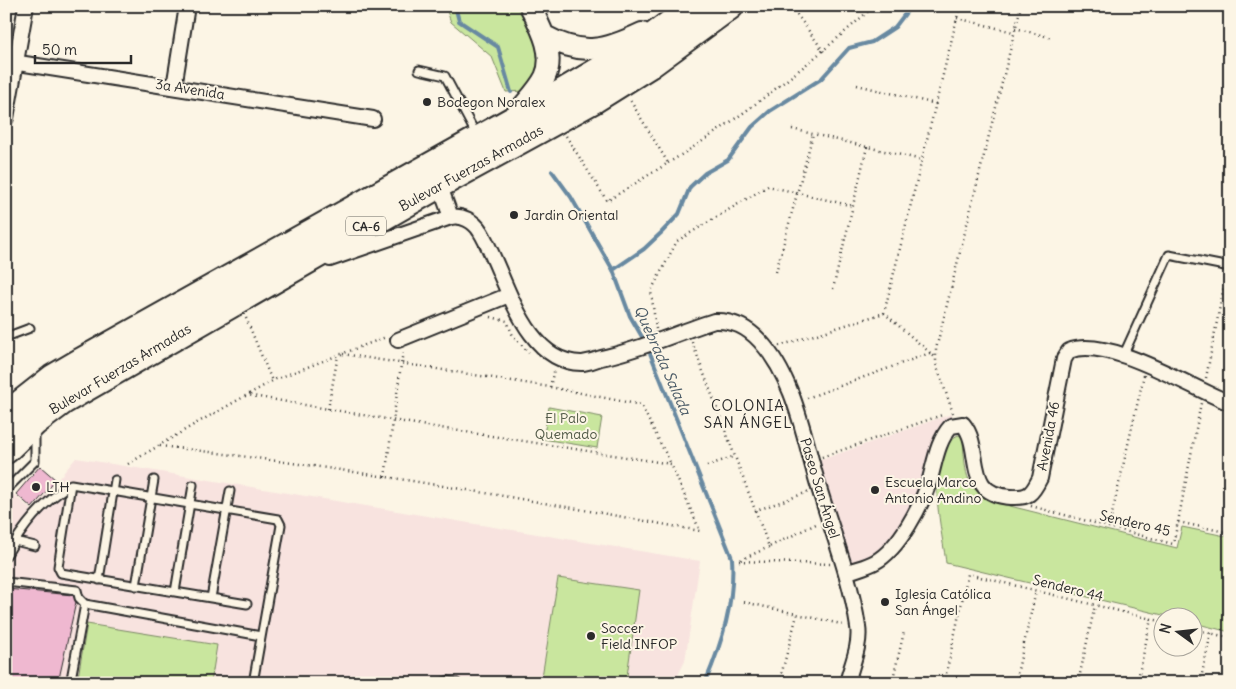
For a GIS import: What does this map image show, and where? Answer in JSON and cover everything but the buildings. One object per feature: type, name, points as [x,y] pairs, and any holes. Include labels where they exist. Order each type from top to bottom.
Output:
[{"type":"highway","name":"Bulevar Fuerzas Armadas","points":[[6,450],[35,422],[64,401],[439,184],[620,84],[651,64],[730,6]]},
{"type":"highway","name":"Bulevar Fuerzas Armadas","points":[[6,415],[53,378],[639,47],[689,10]]},
{"type":"street","points":[[6,118],[11,62],[26,6]]},
{"type":"street","points":[[174,87],[187,6]]},
{"type":"street","points":[[512,120],[546,76],[548,61],[545,36],[538,10]]},
{"type":"street","points":[[545,36],[571,47],[588,49],[612,47],[689,10]]},
{"type":"street","name":"3a Avenida","points":[[11,62],[373,119]]},
{"type":"street","points":[[281,275],[451,216],[439,184]]},
{"type":"street","name":"Paseo San Ángel","points":[[451,216],[464,217],[479,230],[509,295],[538,343],[554,354],[583,363],[624,353],[714,321],[728,320],[740,325],[760,340],[776,362],[794,403],[845,568],[858,628],[858,639],[847,683]]},
{"type":"street","points":[[401,342],[509,295]]},
{"type":"street","name":"Avenida 46","points":[[1024,498],[1034,490],[1040,478],[1064,359],[1069,352],[1090,347],[1123,356],[1230,403]]},
{"type":"street","points":[[845,568],[876,562],[904,532],[916,512],[929,483],[941,442],[955,417],[968,431],[978,476],[986,489],[1002,496],[1024,498]]},
{"type":"lane","points":[[419,70],[445,76],[479,138]]},
{"type":"lane","points":[[1123,356],[1169,255],[1230,267]]},
{"type":"lane","points":[[6,337],[30,328]]},
{"type":"lane","points":[[8,488],[35,461],[35,422]]},
{"type":"lane","points":[[6,478],[8,488]]},
{"type":"lane","points":[[99,580],[116,480]]},
{"type":"lane","points":[[136,586],[154,480]]},
{"type":"lane","points":[[70,484],[58,567],[60,573],[247,604]]},
{"type":"lane","points":[[6,556],[15,541],[48,499],[70,484],[278,518],[281,525],[253,683]]},
{"type":"lane","points":[[175,592],[193,485]]},
{"type":"lane","points":[[211,598],[230,491]]},
{"type":"lane","points":[[15,541],[35,546]]},
{"type":"lane","points":[[6,582],[77,590],[79,598],[85,604],[261,636]]},
{"type":"lane","points":[[71,679],[85,604]]},
{"type":"lane","points":[[441,683],[447,681],[457,683]]},
{"type":"path","points":[[790,6],[824,52]]},
{"type":"path","points":[[556,121],[607,201],[714,135],[824,52],[874,6]]},
{"type":"path","points":[[884,313],[960,6]]},
{"type":"path","points":[[812,461],[955,417],[936,358],[936,349],[1021,6]]},
{"type":"path","points":[[957,18],[1014,32]]},
{"type":"path","points":[[1015,28],[1052,38]]},
{"type":"path","points":[[620,84],[668,163]]},
{"type":"path","points":[[857,85],[936,104]]},
{"type":"path","points":[[792,130],[922,160]]},
{"type":"path","points":[[776,272],[813,134]]},
{"type":"path","points":[[833,289],[867,147]]},
{"type":"path","points":[[660,339],[655,328],[651,291],[677,241],[768,186],[853,206]]},
{"type":"path","points":[[237,300],[272,381]]},
{"type":"path","points":[[884,313],[936,358]]},
{"type":"path","points":[[766,349],[884,313]]},
{"type":"path","points":[[483,316],[507,320],[513,336],[533,356]]},
{"type":"path","points":[[685,330],[693,344],[768,547]]},
{"type":"path","points":[[385,477],[401,362],[401,342]]},
{"type":"path","points":[[794,403],[930,353]]},
{"type":"path","points":[[128,464],[272,381],[342,354],[401,362],[641,404],[671,464],[700,531],[561,505],[279,460],[160,446]]},
{"type":"path","points":[[328,409],[338,356]]},
{"type":"path","points":[[1109,528],[1147,365]]},
{"type":"path","points":[[247,395],[671,464]]},
{"type":"path","points":[[707,466],[735,456]]},
{"type":"path","points":[[755,511],[819,488]]},
{"type":"path","name":"Sendero 45","points":[[1024,498],[1033,508],[1173,544],[1178,522],[1230,533]]},
{"type":"path","points":[[829,518],[738,561],[845,568]]},
{"type":"path","name":"Sendero 44","points":[[944,683],[968,574],[1154,619]]},
{"type":"path","points":[[1016,683],[1036,591]]},
{"type":"path","points":[[744,602],[858,628]]},
{"type":"path","points":[[1078,683],[1095,605]]},
{"type":"path","points":[[779,683],[797,615]]},
{"type":"path","points":[[1137,683],[1151,618]]},
{"type":"path","points":[[1204,631],[1230,638]]},
{"type":"path","points":[[892,683],[904,632]]},
{"type":"path","points":[[1200,683],[1211,633]]},
{"type":"shaded area","name":"Escuela Marco Antonio Andino","points":[[951,414],[954,422],[926,484],[901,532],[873,559],[850,568],[818,461]]},
{"type":"shaded area","points":[[76,458],[700,561],[685,661],[674,683],[6,683],[6,501],[13,494],[32,510]]},
{"type":"green space","points":[[445,6],[522,6],[538,40],[541,72],[526,91],[506,92],[492,57],[451,22]]},
{"type":"green space","name":"El Palo Quemado","points":[[549,407],[602,417],[597,448],[543,439]]},
{"type":"green space","points":[[958,435],[962,436],[966,472],[969,480],[979,493],[998,503],[1177,548],[1182,527],[1230,537],[1230,632],[1204,626],[1204,606],[1154,606],[1154,613],[946,563],[939,513],[937,475],[940,458],[947,445]]},
{"type":"green space","name":"Soccer Field INFOP","points":[[558,578],[639,590],[626,683],[541,683]]},
{"type":"green space","points":[[87,624],[217,645],[211,683],[77,683]]},
{"type":"waterway","name":"Quebrada Salada","points":[[455,6],[459,21],[498,47],[511,92]]},
{"type":"waterway","points":[[613,270],[644,249],[661,233],[679,214],[690,187],[705,173],[728,160],[752,127],[770,111],[821,79],[849,48],[872,42],[895,27],[911,6]]},
{"type":"waterway","name":"Quebrada Salada","points":[[552,171],[571,197],[613,270],[630,316],[645,342]]},
{"type":"waterway","name":"Quebrada Salada","points":[[648,348],[732,558],[731,590],[726,622],[717,653],[705,683]]},
{"type":"place","name":"Bodegon Noralex","points":[[427,102]]},
{"type":"place","name":"Jardin Oriental","points":[[514,215]]},
{"type":"place","name":"LTH","points":[[36,487]]},
{"type":"place","name":"Escuela Marco Antonio Andino","points":[[875,490]]},
{"type":"place","name":"Iglesia Católica San Ángel","points":[[885,602]]},
{"type":"place","name":"Soccer Field INFOP","points":[[591,636]]},
{"type":"district","name":"COLONIA SAN ÁNGEL","points":[[748,414]]}]
